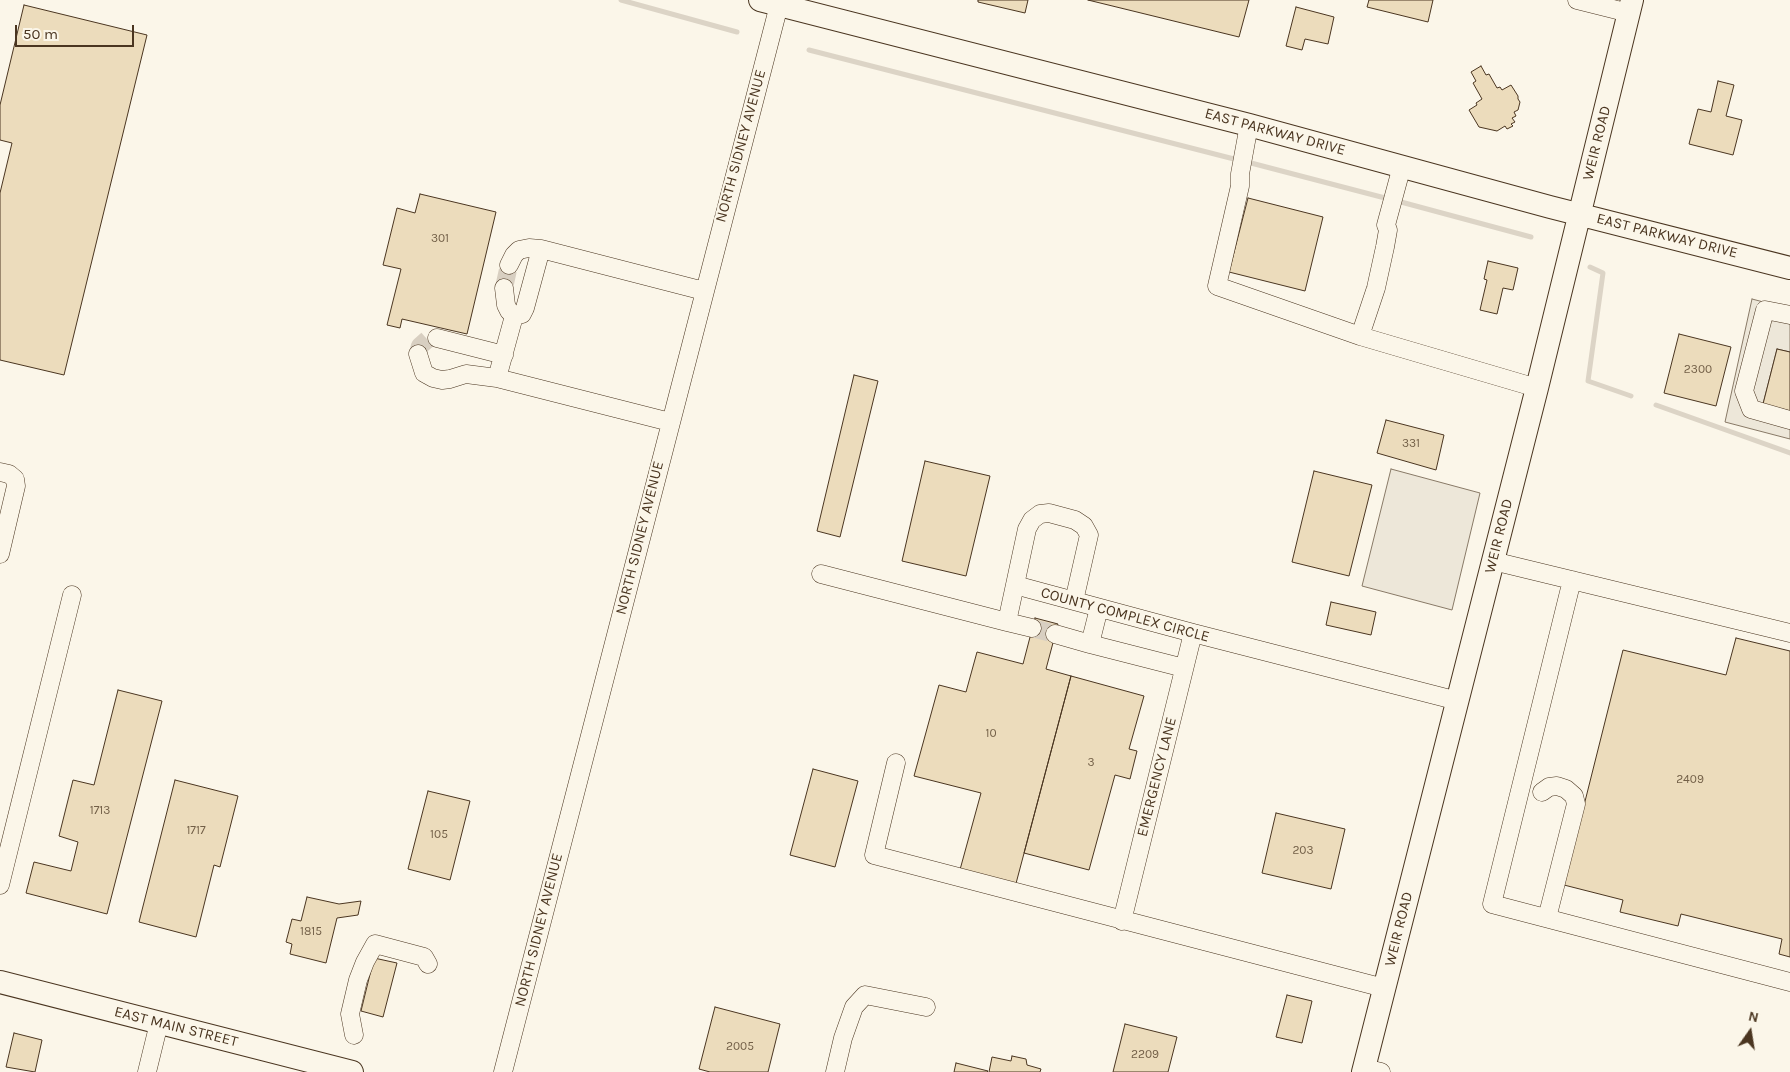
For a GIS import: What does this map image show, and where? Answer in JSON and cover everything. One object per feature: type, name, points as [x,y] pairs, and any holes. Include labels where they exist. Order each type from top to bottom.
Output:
[{"type":"main road","name":"EAST PARKWAY DRIVE","points":[[769,2],[1250,125],[1579,214],[1790,268]]},
{"type":"main road","name":"WEIR ROAD","points":[[1369,1071],[1384,988],[1458,701],[1631,6]]},
{"type":"main road","name":"EAST MAIN STREET","points":[[0,982],[352,1072]]},
{"type":"street","points":[[1577,0],[1631,6]]},
{"type":"street","name":"NORTH SIDNEY AVENUE","points":[[503,1072],[704,291],[769,2]]},
{"type":"street","points":[[1250,125],[1240,174],[1240,186],[1217,286],[1360,336],[1536,388]]},
{"type":"street","points":[[1360,336],[1376,288],[1388,230],[1386,225],[1402,166]]},
{"type":"street","points":[[510,265],[514,255],[519,250],[529,248],[541,249],[704,291]]},
{"type":"street","points":[[514,316],[522,314],[525,308],[541,249]]},
{"type":"street","points":[[504,288],[506,305],[514,316]]},
{"type":"street","points":[[1790,315],[1765,310],[1744,392],[1751,409],[1790,420]]},
{"type":"street","points":[[497,378],[514,316]]},
{"type":"street","points":[[437,338],[504,355]]},
{"type":"street","points":[[418,354],[424,373],[433,378],[442,380],[466,374],[497,378],[670,422]]},
{"type":"street","points":[[0,472],[9,474],[15,479],[16,486],[0,554]]},
{"type":"street","points":[[1007,622],[1028,529],[1032,520],[1040,514],[1049,513],[1075,520],[1084,526],[1089,535],[1074,601]]},
{"type":"street","points":[[1493,561],[1790,633]]},
{"type":"street","points":[[821,574],[1032,628]]},
{"type":"street","points":[[1572,580],[1492,904],[1790,982]]},
{"type":"street","name":"COUNTY COMPLEX CIRCLE","points":[[1015,585],[1192,633],[1458,701]]},
{"type":"street","points":[[0,885],[72,595]]},
{"type":"street","points":[[1090,644],[1100,608]]},
{"type":"street","name":"EMERGENCY LANE","points":[[1122,921],[1192,633]]},
{"type":"street","points":[[1055,634],[1184,668]]},
{"type":"street","points":[[896,763],[874,855],[1384,988]]},
{"type":"street","points":[[1542,792],[1549,787],[1557,786],[1566,789],[1574,796],[1576,804],[1547,918]]},
{"type":"street","points":[[354,1035],[350,1014],[358,980],[365,962],[376,944],[424,957],[428,964]]},
{"type":"street","points":[[835,1072],[843,1038],[854,1007],[865,995],[926,1007]]},
{"type":"street","points":[[147,1072],[159,1023]]},
{"type":"shaded area","points":[[1752,299],[1790,309],[1790,352],[1777,349],[1763,404],[1790,411],[1790,439],[1725,422]]},
{"type":"shaded area","points":[[1391,469],[1480,493],[1452,610],[1362,586]]},
{"type":"building","points":[[978,0],[1028,0],[1025,13],[978,2]]},
{"type":"building","points":[[1088,0],[1249,0],[1239,37]]},
{"type":"building","points":[[1369,0],[1433,0],[1428,22],[1367,7]]},
{"type":"building","points":[[24,5],[147,35],[64,375],[0,360],[0,193],[12,143],[0,140],[0,105]]},
{"type":"building","points":[[1296,7],[1334,17],[1328,44],[1305,39],[1302,50],[1286,46]]},
{"type":"building","points":[[1481,66],[1486,75],[1489,74],[1497,88],[1500,87],[1502,90],[1511,85],[1518,96],[1520,102],[1518,110],[1514,112],[1516,116],[1512,118],[1515,122],[1511,124],[1513,126],[1507,129],[1505,126],[1497,131],[1479,127],[1469,110],[1482,99],[1473,83],[1476,81],[1471,72]]},
{"type":"building","points":[[1718,81],[1734,85],[1726,116],[1742,120],[1733,155],[1689,144],[1698,109],[1711,112]]},
{"type":"building","points":[[420,194],[496,212],[467,334],[402,319],[400,328],[387,325],[401,269],[383,265],[397,208],[415,213]]},
{"type":"building","points":[[1248,198],[1323,217],[1305,291],[1229,272]]},
{"type":"building","points":[[1488,261],[1518,268],[1513,290],[1503,288],[1497,314],[1480,310],[1487,280],[1484,279]]},
{"type":"building","points":[[1679,334],[1731,347],[1716,406],[1664,393]]},
{"type":"building","points":[[1777,349],[1790,352],[1790,411],[1763,404]]},
{"type":"building","points":[[854,375],[878,381],[840,537],[817,531]]},
{"type":"building","points":[[1386,420],[1444,435],[1436,470],[1377,453]]},
{"type":"building","points":[[925,461],[990,476],[966,576],[902,561]]},
{"type":"building","points":[[1314,471],[1372,485],[1349,576],[1292,562]]},
{"type":"building","points":[[1331,602],[1376,612],[1371,635],[1326,625]]},
{"type":"building","points":[[1035,618],[1058,624],[1046,669],[1071,676],[1014,891],[958,877],[981,793],[914,776],[939,685],[966,692],[977,652],[1023,664]]},
{"type":"building","points":[[1736,638],[1790,651],[1790,957],[1779,954],[1782,939],[1681,914],[1678,926],[1620,912],[1623,900],[1564,885],[1623,650],[1726,675]]},
{"type":"building","points":[[1071,676],[1144,696],[1129,749],[1137,751],[1130,779],[1115,775],[1089,870],[1024,853]]},
{"type":"building","points":[[118,690],[162,701],[107,914],[26,893],[34,862],[71,871],[78,842],[59,836],[73,780],[94,785]]},
{"type":"building","points":[[813,769],[858,781],[835,867],[790,855]]},
{"type":"building","points":[[175,780],[238,796],[220,867],[214,865],[196,937],[139,922]]},
{"type":"building","points":[[428,791],[470,801],[450,880],[408,869]]},
{"type":"building","points":[[1276,813],[1345,829],[1331,889],[1262,873]]},
{"type":"building","points":[[307,897],[339,904],[361,901],[358,915],[337,918],[326,963],[290,954],[292,944],[286,942],[292,919],[301,921]]},
{"type":"building","points":[[374,958],[397,963],[383,1017],[361,1011]]},
{"type":"building","points":[[1287,995],[1312,1001],[1302,1043],[1276,1037]]},
{"type":"building","points":[[715,1007],[780,1024],[768,1072],[710,1072],[699,1069]]},
{"type":"building","points":[[1125,1024],[1177,1037],[1168,1072],[1113,1072]]},
{"type":"building","points":[[14,1033],[42,1040],[35,1072],[6,1067]]},
{"type":"building","points":[[1012,1056],[1026,1059],[1027,1065],[1041,1069],[1040,1072],[989,1072],[992,1057],[1011,1061]]},
{"type":"building","points":[[956,1063],[988,1071],[954,1072]]},
{"type":"waterway","points":[[621,0],[737,32]]},
{"type":"waterway","points":[[809,50],[1234,159]]},
{"type":"waterway","points":[[1251,163],[1385,198]]},
{"type":"waterway","points":[[1401,202],[1531,237]]},
{"type":"waterway","points":[[1590,267],[1603,273],[1588,381],[1631,396]]},
{"type":"waterway","points":[[1656,405],[1790,453]]},
{"type":"tunnel","points":[[504,288],[509,265]]},
{"type":"tunnel","points":[[418,354],[420,346],[428,339],[437,338]]},
{"type":"tunnel","points":[[1032,628],[1055,634]]}]
